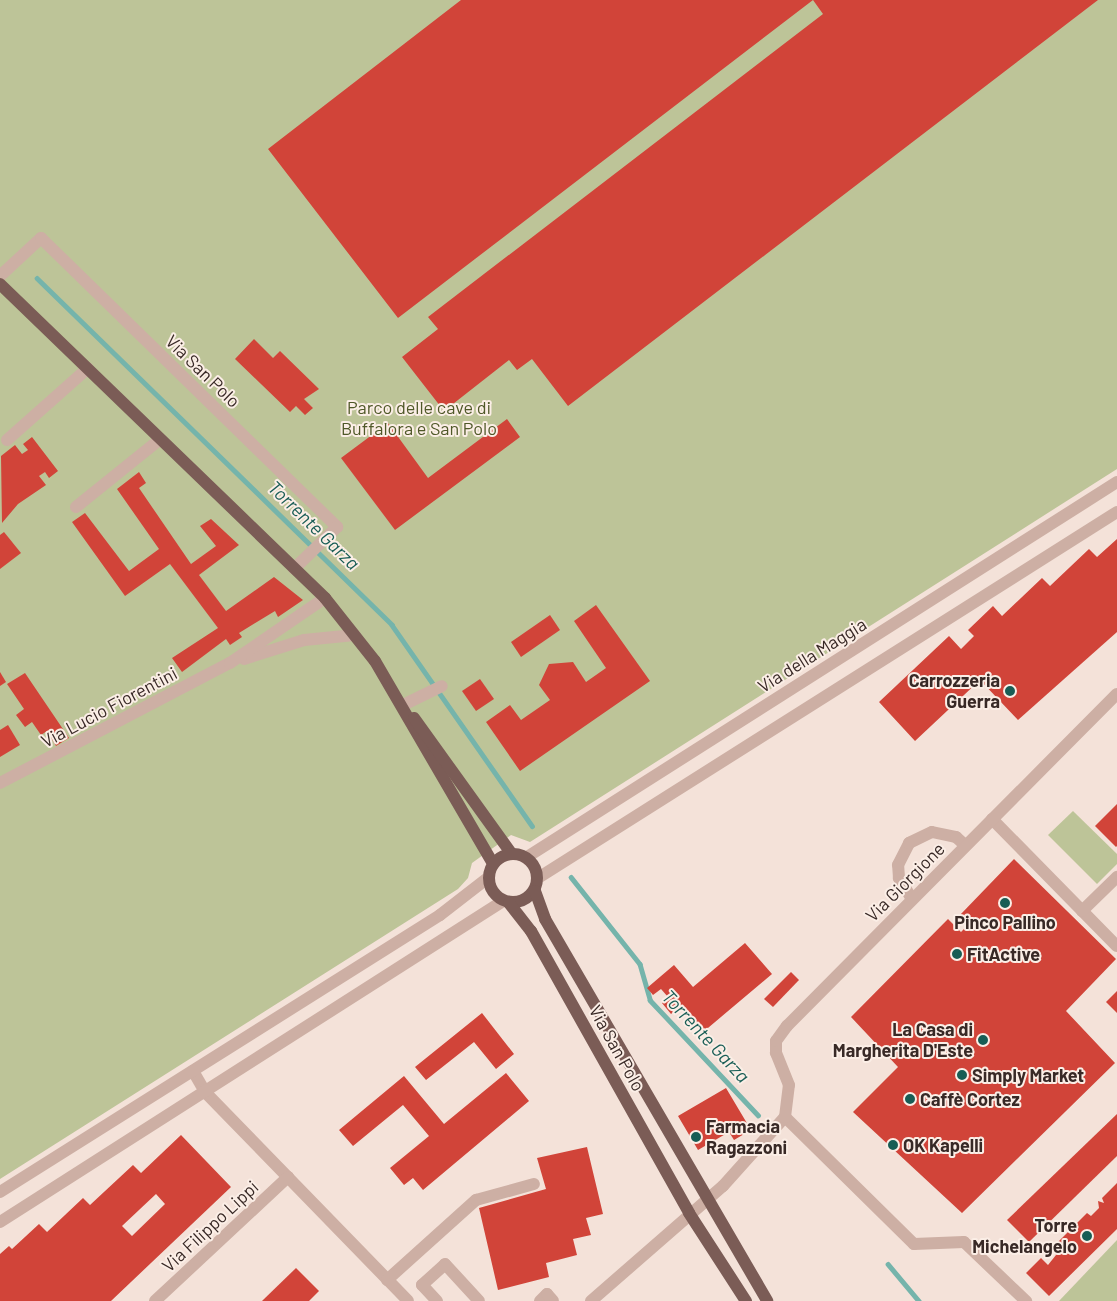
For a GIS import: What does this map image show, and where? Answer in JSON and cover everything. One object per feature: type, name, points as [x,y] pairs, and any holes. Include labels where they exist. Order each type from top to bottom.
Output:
[{"type":"main road","name":"Via San Polo","points":[[0,284],[325,598],[355,635],[510,854]]},
{"type":"main road","name":"Via San Polo","points":[[403,705],[423,748],[491,871],[492,891],[506,902],[532,931],[689,1213],[746,1301]]},
{"type":"main road","points":[[491,871],[510,854],[527,857],[538,878],[535,891],[520,902],[506,902]]},
{"type":"main road","name":"Via San Polo","points":[[535,891],[544,919],[766,1301]]},
{"type":"street","name":"Via San Polo","points":[[0,276],[41,238],[337,527],[310,556],[294,569]]},
{"type":"street","points":[[7,440],[88,368]]},
{"type":"street","points":[[76,508],[160,440]]},
{"type":"street","name":"Via della Maggia","points":[[527,857],[1117,482]]},
{"type":"street","points":[[538,878],[1117,512]]},
{"type":"street","name":"Via Lucio Fiorentini","points":[[1,779],[230,663],[325,598]]},
{"type":"street","name":"Via Lucio Fiorentini","points":[[230,663],[304,640],[355,635]]},
{"type":"street","points":[[403,705],[442,686]]},
{"type":"street","name":"Via Giorgione","points":[[785,1116],[789,1085],[776,1053],[776,1041],[912,899],[1117,694]]},
{"type":"street","points":[[992,819],[1117,946]]},
{"type":"street","points":[[912,899],[898,872],[909,843],[932,832],[956,837],[966,846]]},
{"type":"street","points":[[0,1192],[440,915],[491,871]]},
{"type":"street","points":[[1082,911],[1117,877]]},
{"type":"street","points":[[0,1222],[506,902]]},
{"type":"street","points":[[192,1071],[205,1092],[408,1301]]},
{"type":"street","points":[[591,1301],[689,1213],[707,1200],[785,1116],[914,1244],[964,1242],[1026,1301]]},
{"type":"street","name":"Via Filippo Lippi","points":[[156,1301],[288,1178]]},
{"type":"street","points":[[387,1280],[476,1200],[534,1184]]},
{"type":"street","points":[[437,1301],[422,1285],[444,1264],[479,1301]]},
{"type":"street","points":[[540,1301],[547,1294],[553,1301]]},
{"type":"green space","name":"Parco delle cave di Buffalora e San Polo","points":[[0,0],[1117,0],[1117,469],[530,842],[511,835],[472,863],[468,878],[458,889],[0,1179]]},
{"type":"green space","points":[[1073,811],[1117,854],[1117,864],[1097,884],[1048,835]]},
{"type":"green space","points":[[1117,1240],[1117,1301],[1059,1301]]},
{"type":"building","points":[[461,0],[813,0],[398,318],[268,149]]},
{"type":"building","points":[[813,0],[1098,0],[568,406],[532,359],[517,370],[509,360],[444,411],[402,357],[438,329],[428,317],[823,14]]},
{"type":"building","points":[[254,339],[273,358],[280,351],[319,389],[304,399],[313,408],[305,415],[296,406],[290,412],[235,359]]},
{"type":"building","points":[[507,419],[520,437],[395,530],[341,458],[388,423],[428,478]]},
{"type":"building","points":[[32,437],[58,471],[49,478],[45,472],[39,476],[46,485],[18,504],[2,523],[1,456],[15,445],[22,454],[28,450],[23,444]]},
{"type":"building","points":[[139,472],[146,483],[139,488],[191,564],[216,546],[200,526],[211,519],[239,545],[199,575],[226,611],[274,577],[303,600],[278,617],[275,611],[239,633],[242,637],[230,645],[226,639],[182,672],[172,658],[218,628],[170,564],[125,596],[72,522],[85,513],[129,571],[159,549],[117,489]]},
{"type":"building","points":[[4,532],[21,553],[0,569],[0,535]]},
{"type":"building","points":[[1117,539],[1117,632],[1018,720],[980,680],[915,741],[879,702],[949,636],[961,649],[974,636],[968,630],[993,606],[1002,616],[1042,578],[1050,586],[1089,549],[1097,557]]},
{"type":"building","points":[[596,605],[650,681],[520,771],[486,722],[510,705],[521,720],[550,700],[539,685],[549,664],[573,662],[586,682],[606,668],[574,621]]},
{"type":"building","points":[[550,615],[560,630],[521,657],[511,642]]},
{"type":"building","points":[[0,672],[6,682],[0,686]]},
{"type":"building","points":[[25,673],[69,738],[56,746],[47,731],[41,735],[32,722],[25,727],[16,715],[24,709],[7,684]]},
{"type":"building","points":[[480,679],[494,699],[476,711],[462,691]]},
{"type":"building","points":[[8,725],[20,745],[0,757],[0,730]]},
{"type":"building","points":[[1117,804],[1117,846],[1116,847],[1095,826]]},
{"type":"building","name":"La Casa di Margherita D'Este","points":[[1014,859],[1116,959],[1066,1011],[1115,1063],[962,1213],[853,1112],[898,1067],[851,1017],[948,919],[961,932],[969,924],[960,915]]},
{"type":"building","points":[[745,943],[772,974],[702,1033],[679,1007],[671,1014],[662,1003],[668,997],[661,989],[653,995],[647,988],[674,965],[693,987]]},
{"type":"building","points":[[791,972],[799,980],[773,1007],[764,999]]},
{"type":"building","points":[[1117,991],[1117,1013],[1106,1002]]},
{"type":"building","points":[[482,1013],[514,1054],[496,1069],[474,1042],[426,1080],[415,1067]]},
{"type":"building","points":[[506,1073],[529,1101],[423,1190],[413,1178],[404,1185],[390,1168],[429,1136],[403,1105],[353,1146],[339,1130],[404,1076],[444,1124]]},
{"type":"building","points":[[726,1088],[751,1130],[734,1140],[729,1132],[698,1150],[678,1116]]},
{"type":"building","points":[[1117,1114],[1117,1156],[1029,1242],[1007,1220]]},
{"type":"building","points":[[181,1135],[231,1187],[111,1301],[0,1301],[0,1254],[9,1246],[12,1249],[39,1224],[47,1232],[83,1198],[90,1205],[133,1165],[141,1173]],"holes":[[[156,1194],[165,1204],[132,1236],[122,1226]]]},
{"type":"building","points":[[587,1147],[603,1214],[586,1218],[591,1235],[573,1239],[577,1255],[546,1263],[549,1277],[498,1290],[479,1208],[546,1189],[537,1158]]},
{"type":"building","name":"Torre Michelangelo","points":[[1117,1183],[1117,1229],[1049,1296],[1026,1273],[1041,1258],[1048,1265],[1056,1255],[1051,1247],[1060,1247],[1057,1243],[1087,1213],[1091,1216],[1099,1208],[1098,1201],[1104,1203],[1102,1198]]},
{"type":"building","points":[[296,1268],[319,1291],[309,1301],[262,1301]]},
{"type":"waterway","name":"Torrente Garza","points":[[37,278],[392,625],[532,826]]},
{"type":"waterway","name":"Torrente Garza","points":[[571,877],[640,964],[650,1000],[758,1115]]},
{"type":"waterway","name":"Torrente Garza","points":[[888,1264],[919,1301]]},
{"type":"place","name":"Carrozzeria Guerra","points":[[1010,691]]},
{"type":"place","name":"Pinco Pallino","points":[[1005,903]]},
{"type":"place","name":"FitActive","points":[[957,954]]},
{"type":"place","name":"La Casa di Margherita D'Este","points":[[983,1040]]},
{"type":"place","name":"Simply Market","points":[[962,1075]]},
{"type":"place","name":"Caffè Cortez","points":[[910,1099]]},
{"type":"place","name":"Farmacia Ragazzoni","points":[[696,1137]]},
{"type":"place","name":"OK Kapelli","points":[[893,1145]]},
{"type":"place","name":"Torre Michelangelo","points":[[1087,1236]]}]
